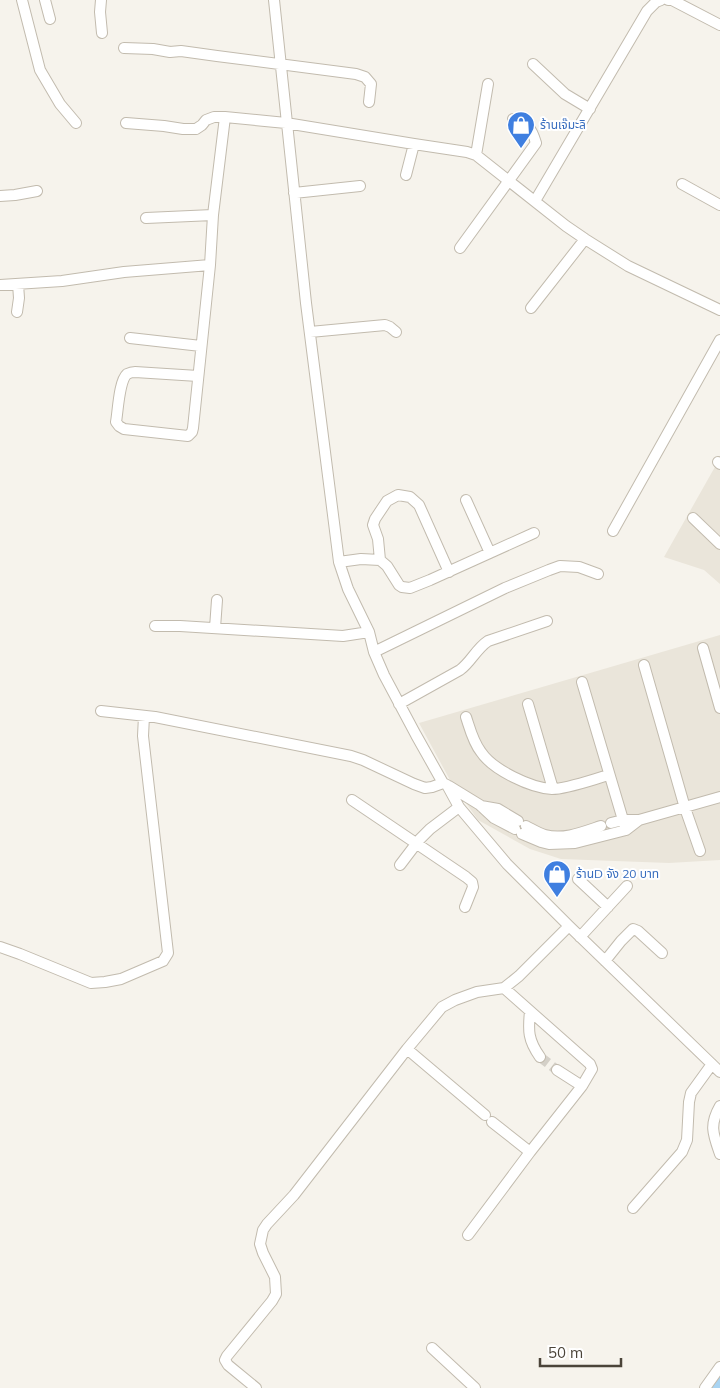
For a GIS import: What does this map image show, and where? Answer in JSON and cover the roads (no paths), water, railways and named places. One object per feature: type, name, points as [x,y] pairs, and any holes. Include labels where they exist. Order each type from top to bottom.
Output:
[{"type":"street","points":[[22,0],[40,70],[60,104],[76,123]]},
{"type":"street","points":[[45,0],[50,20]]},
{"type":"street","points":[[101,0],[102,33]]},
{"type":"street","points":[[274,0],[310,332],[339,562],[348,589],[369,632],[374,652],[399,704],[460,807],[507,864],[720,1072]]},
{"type":"street","points":[[535,201],[648,11],[656,2],[661,0]]},
{"type":"street","points":[[668,0],[672,0],[720,25]]},
{"type":"street","points":[[124,48],[181,52],[356,74],[365,77],[371,84],[369,102]]},
{"type":"street","points":[[533,64],[566,94],[590,109]]},
{"type":"street","points":[[476,154],[488,84]]},
{"type":"street","points":[[126,123],[196,129],[206,120],[214,117],[225,117],[286,123],[476,154],[585,239],[628,266],[720,310]]},
{"type":"street","points":[[198,376],[129,373],[122,385],[116,422],[124,429],[188,436],[194,428],[213,215],[225,117]]},
{"type":"street","points":[[460,248],[536,143],[533,131],[528,125],[512,119]]},
{"type":"street","points":[[406,175],[414,144]]},
{"type":"street","points":[[682,184],[720,205]]},
{"type":"street","points":[[294,193],[360,186]]},
{"type":"street","points":[[0,196],[37,191]]},
{"type":"street","points":[[146,218],[213,215]]},
{"type":"street","points":[[531,308],[585,239]]},
{"type":"street","points":[[0,285],[62,281],[124,272],[210,265]]},
{"type":"street","points":[[17,312],[18,284]]},
{"type":"street","points":[[310,332],[385,325],[396,332]]},
{"type":"street","points":[[130,338],[201,346]]},
{"type":"street","points":[[613,531],[720,340]]},
{"type":"street","points":[[380,560],[378,540],[373,525],[375,519],[387,501],[398,495],[410,497],[419,505],[449,572]]},
{"type":"street","points":[[466,500],[490,553]]},
{"type":"street","points":[[693,518],[720,544]]},
{"type":"street","points":[[339,562],[360,558],[380,560],[387,566],[399,585],[410,588],[534,533]]},
{"type":"street","points":[[374,652],[506,588],[560,566],[579,567],[598,574]]},
{"type":"street","points":[[215,628],[217,600]]},
{"type":"street","points":[[399,704],[460,670],[467,665],[481,646],[488,641],[547,621]]},
{"type":"street","points":[[155,626],[337,636],[369,632]]},
{"type":"street","points":[[703,648],[720,708]]},
{"type":"street","points":[[644,665],[685,808],[700,850]]},
{"type":"street","points":[[582,682],[608,775],[625,825]]},
{"type":"street","points":[[528,704],[553,789]]},
{"type":"street","points":[[101,711],[154,716],[351,756],[425,788],[445,784],[480,805],[494,818],[520,828],[564,840],[587,841],[639,820],[720,797]]},
{"type":"street","points":[[0,947],[91,983],[121,979],[164,961],[167,957],[168,952],[143,736],[144,716]]},
{"type":"street","points":[[466,717],[476,745],[482,754],[507,773],[524,782],[553,789],[608,775]]},
{"type":"street","points":[[352,800],[472,882],[472,891],[465,907]]},
{"type":"street","points":[[400,865],[430,829],[460,807]]},
{"type":"street","points":[[564,840],[571,835],[606,825],[625,825]]},
{"type":"street","points":[[578,879],[608,907]]},
{"type":"street","points":[[580,937],[627,886]]},
{"type":"street","points":[[256,1388],[228,1365],[225,1360],[276,1294],[275,1277],[260,1244],[263,1230],[267,1224],[294,1195],[436,1013],[447,1004],[477,992],[504,988],[519,976],[569,926]]},
{"type":"street","points":[[605,961],[633,929],[638,931],[662,953]]},
{"type":"street","points":[[468,1235],[582,1086],[591,1070],[590,1064],[504,988]]},
{"type":"street","points":[[530,1011],[528,1034],[540,1057]]},
{"type":"street","points":[[408,1050],[530,1152]]},
{"type":"street","points":[[633,1208],[682,1152],[687,1140],[689,1102],[692,1092],[712,1064]]},
{"type":"street","points":[[557,1070],[582,1086]]},
{"type":"street","points":[[720,1106],[714,1116],[712,1126],[720,1154]]},
{"type":"street","points":[[432,1348],[475,1388]]},
{"type":"street","points":[[705,1388],[720,1366]]},
{"type":"waterway","points":[[716,1388],[720,1382]]},
{"type":"tunnel","points":[[540,1057],[557,1070]]},
{"type":"place","name":"ร้านเจ๊มะลิ","points":[[521,149]]},
{"type":"place","name":"ร้านD จัง 20 บาท","points":[[557,898]]}]
